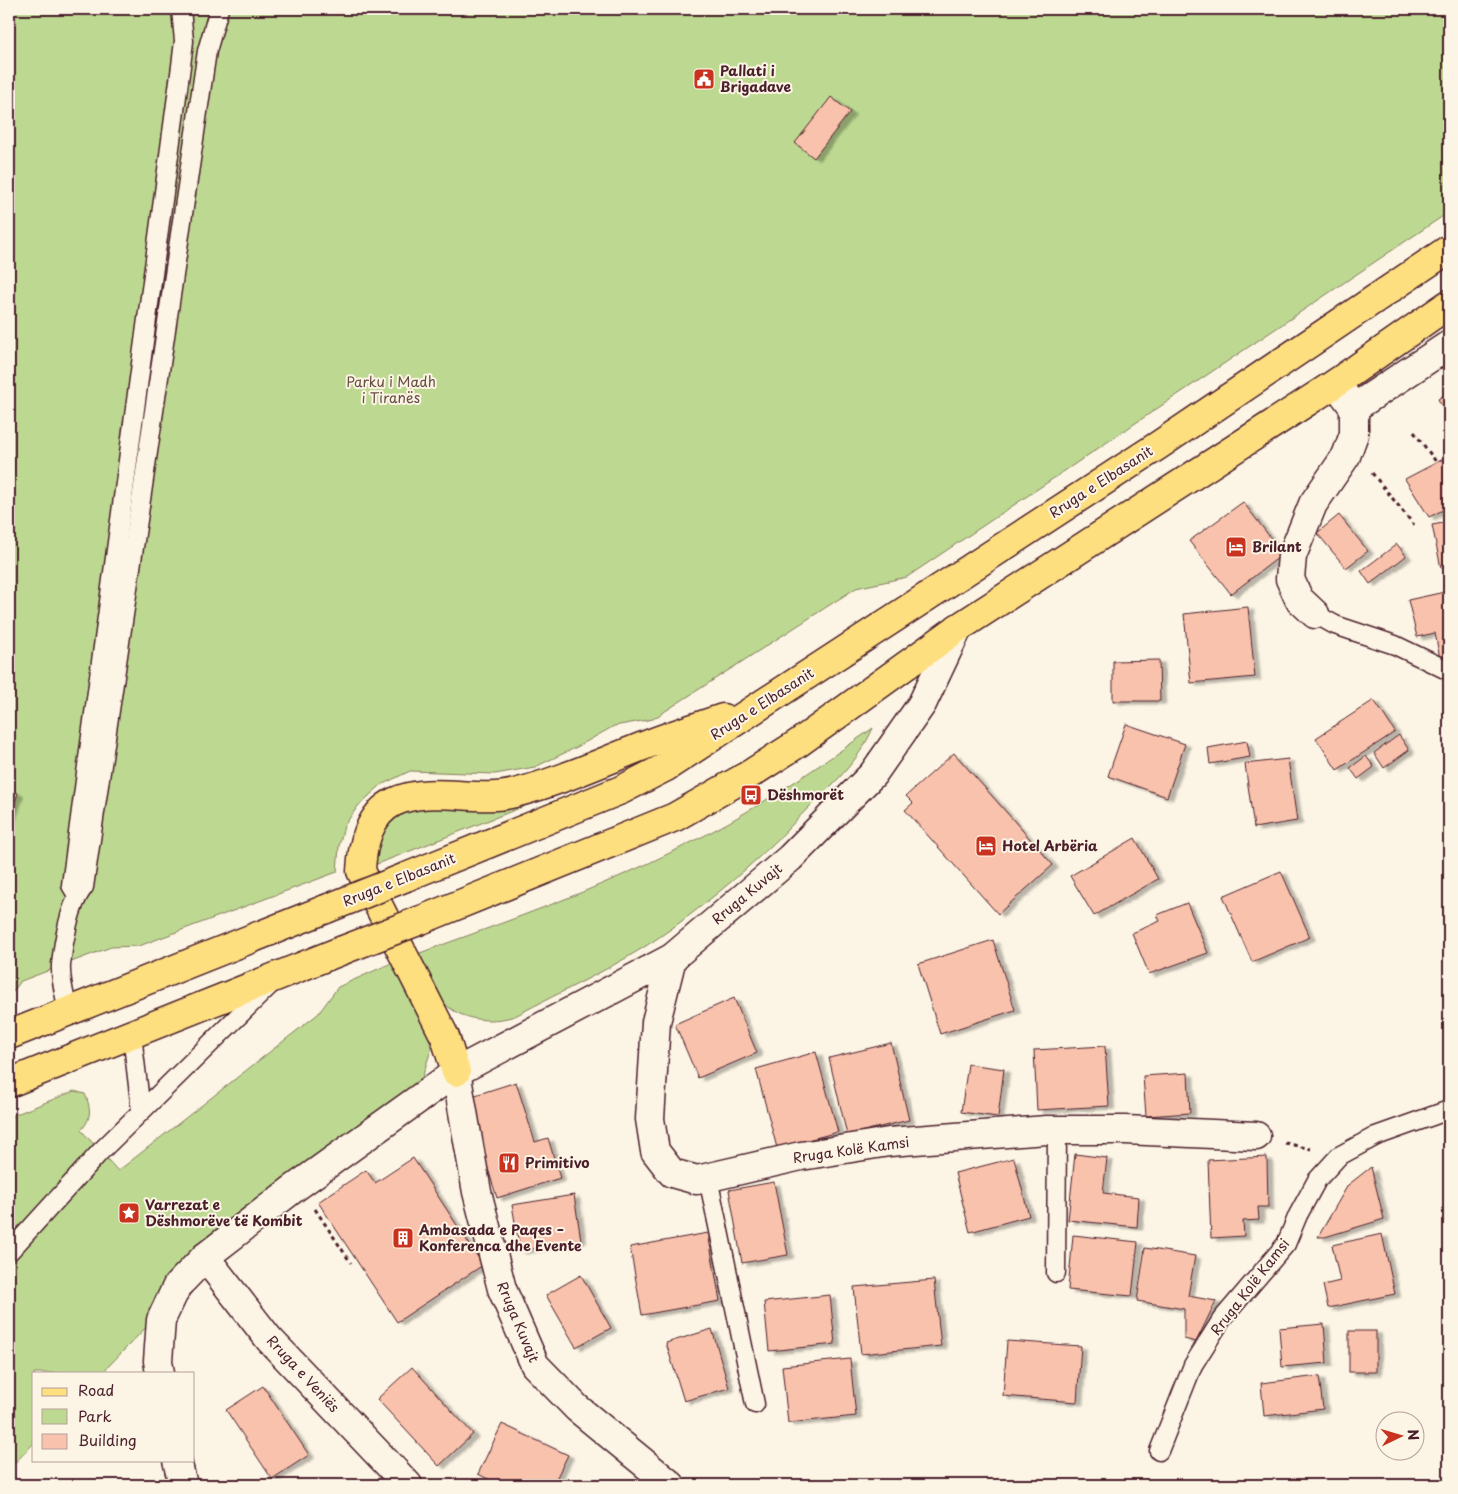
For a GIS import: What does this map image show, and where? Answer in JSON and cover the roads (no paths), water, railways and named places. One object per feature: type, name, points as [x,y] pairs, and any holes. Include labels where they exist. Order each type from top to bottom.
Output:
[{"type":"main road","name":"Rruga e Elbasanit","points":[[9,1035],[621,790],[666,767],[1167,439],[1449,249]]},
{"type":"main road","points":[[9,1083],[421,920],[675,816],[747,776],[797,744],[958,628],[1336,383],[1449,304]]},
{"type":"main road","points":[[456,1072],[445,1037],[362,871],[362,851],[369,830],[379,814],[393,803],[414,795],[481,796],[512,794],[572,774],[652,742],[764,703]]},
{"type":"street","points":[[1354,408],[1449,344]]},
{"type":"street","points":[[1315,614],[1299,599],[1290,579],[1292,556],[1313,504],[1346,456],[1354,434],[1354,408],[1336,383]]},
{"type":"street","name":"Rruga Kuvajt","points":[[160,1372],[158,1361],[161,1320],[177,1286],[205,1257],[299,1185],[456,1072],[672,958],[790,858],[874,774],[922,704],[958,628]]},
{"type":"street","name":"Rruga Kolë Kamsi","points":[[672,958],[656,1022],[651,1070],[650,1119],[655,1151],[672,1173],[697,1180],[801,1156],[889,1142],[1057,1130],[1124,1130],[1256,1136]]},
{"type":"street","name":"Rruga Kuvajt","points":[[456,1072],[477,1192],[502,1289],[535,1365],[577,1408],[671,1485]]},
{"type":"street","name":"Rruga e Veniës","points":[[205,1257],[269,1339],[408,1485]]},
{"type":"street","points":[[177,1462],[183,1485]]},
{"type":"lane","points":[[77,895],[71,885],[181,66],[184,41],[181,9]]},
{"type":"lane","points":[[68,1011],[61,965],[77,895],[84,887],[207,51],[219,9]]},
{"type":"lane","points":[[1315,614],[1335,625],[1396,645],[1449,671]]},
{"type":"lane","points":[[9,1252],[100,1152],[278,977]]},
{"type":"lane","points":[[132,1035],[141,1111]]},
{"type":"lane","name":"Rruga Kolë Kamsi","points":[[1159,1450],[1193,1365],[1222,1318],[1286,1244],[1298,1215],[1317,1180],[1339,1156],[1376,1136],[1449,1110]]},
{"type":"lane","points":[[1056,1273],[1057,1130]]},
{"type":"lane","points":[[708,1178],[755,1404]]},
{"type":"place","name":"Pallati i Brigadave","points":[[704,79]]},
{"type":"place","name":"Brilant","points":[[1236,547]]},
{"type":"place","name":"Dëshmorët","points":[[751,795]]},
{"type":"place","name":"Hotel Arbëria","points":[[986,846]]},
{"type":"place","name":"Primitivo","points":[[509,1163]]},
{"type":"place","name":"Varrezat e Dëshmorëve të Kombit","points":[[129,1213]]},
{"type":"place","name":"Ambasada e Paqes – Konferenca dhe Evente","points":[[403,1238]]},
{"type":"park label","name":"Parku i Madh i Tiranës","points":[[391,390]]}]
